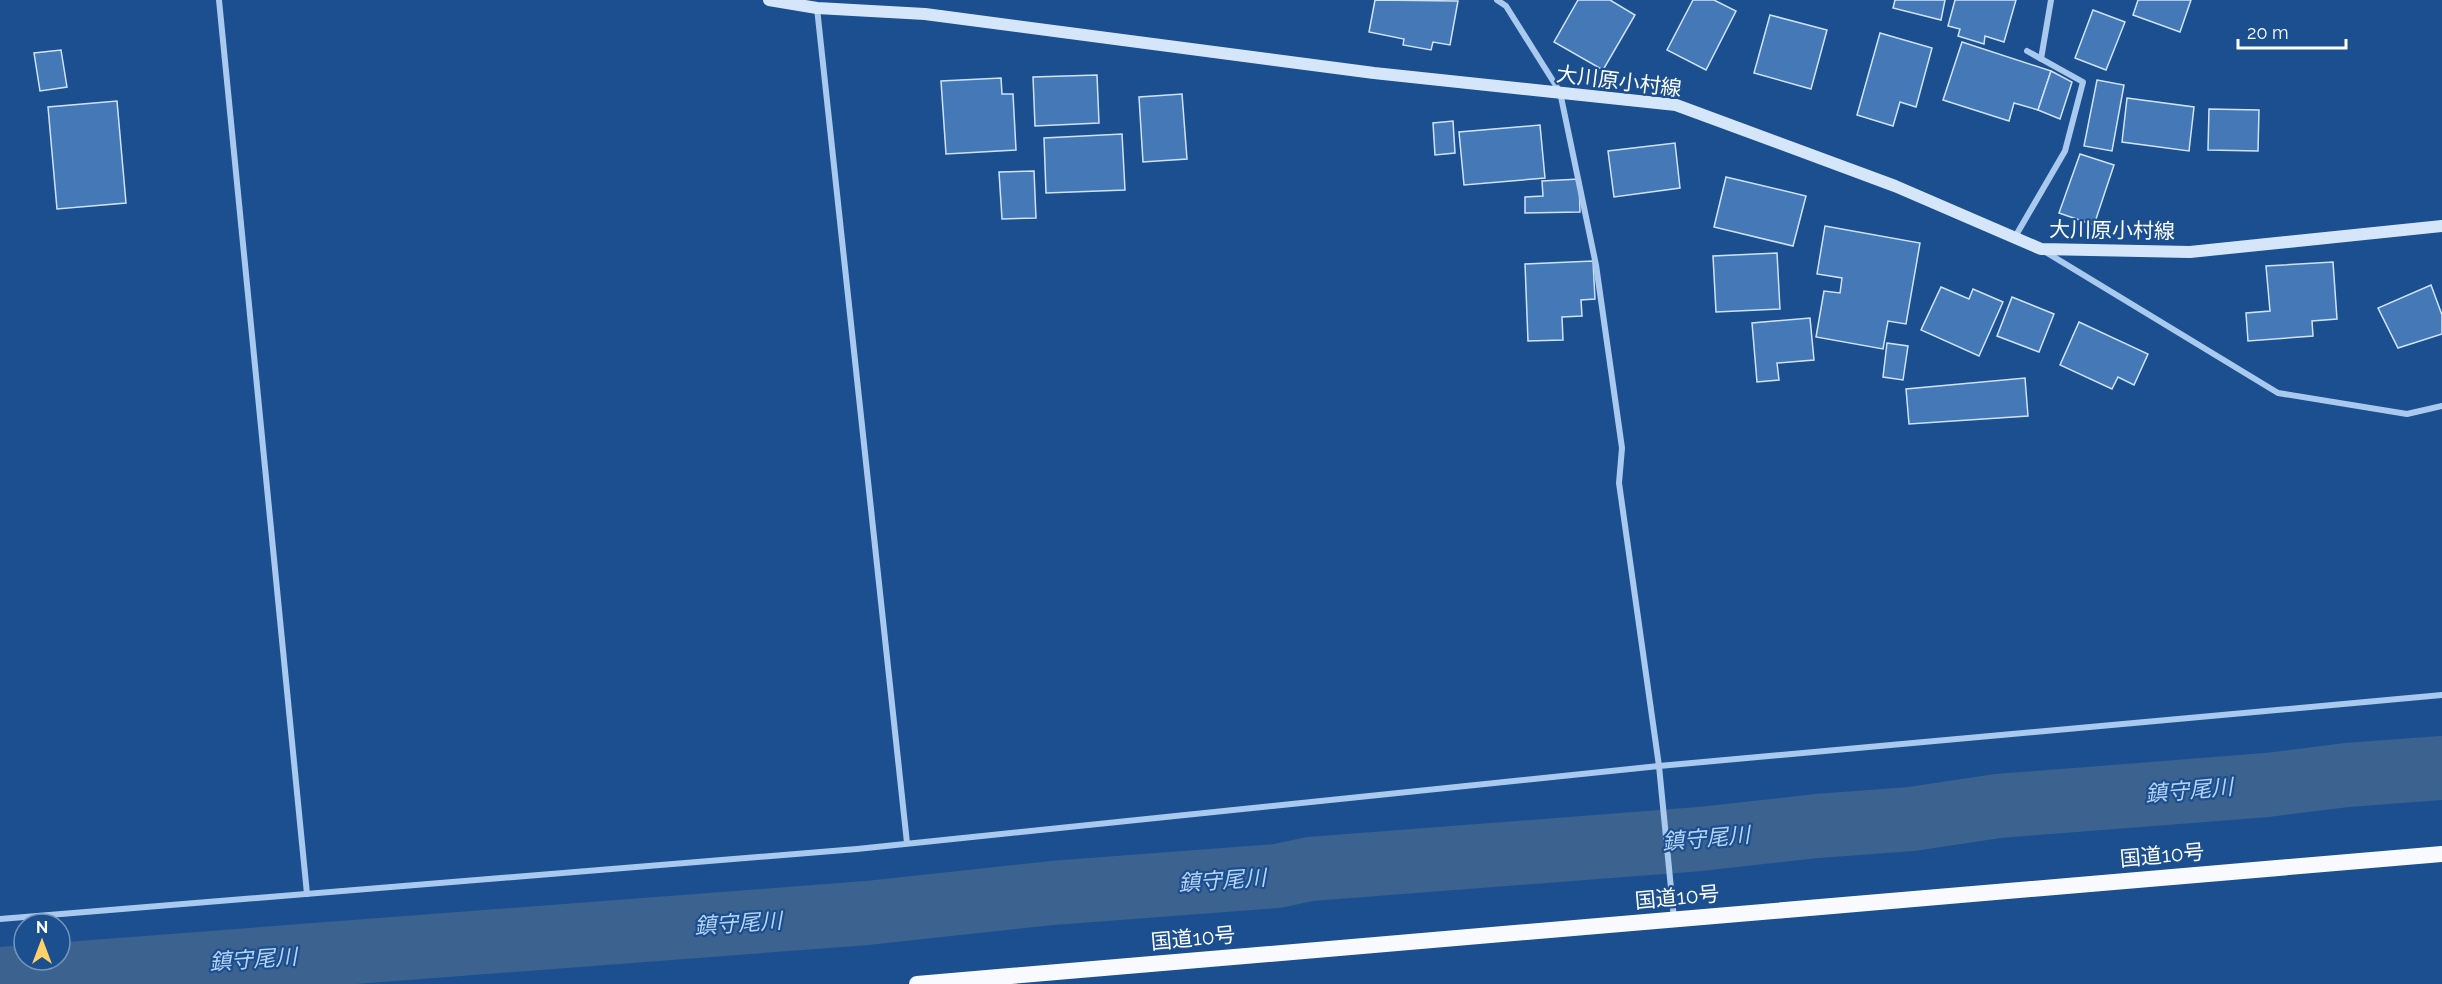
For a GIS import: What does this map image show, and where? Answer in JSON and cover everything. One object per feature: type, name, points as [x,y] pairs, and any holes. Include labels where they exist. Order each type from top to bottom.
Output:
[{"type":"highway","name":"国道10号","points":[[917,984],[2442,854]]},
{"type":"main road","name":"大川原小村線","points":[[769,0],[817,8],[925,14],[1374,73],[1676,105],[1895,186],[2041,249],[2190,252],[2442,226]]},
{"type":"street","points":[[219,0],[308,894]]},
{"type":"street","points":[[1497,0],[1506,6],[1560,92],[1596,265],[1622,448],[1619,483],[1661,781],[1674,919]]},
{"type":"street","points":[[2041,59],[2051,0]]},
{"type":"street","points":[[817,8],[907,843]]},
{"type":"street","points":[[2015,238],[2065,152],[2083,82],[2027,51]]},
{"type":"street","points":[[2041,249],[2278,393],[2407,414],[2442,406]]},
{"type":"street","points":[[0,919],[857,849],[1659,766],[2442,695]]},
{"type":"building","points":[[1375,0],[1458,1],[1450,45],[1433,42],[1431,50],[1403,45],[1404,39],[1369,32]]},
{"type":"building","points":[[1578,0],[1610,0],[1635,15],[1603,70],[1554,42]]},
{"type":"building","points":[[1693,0],[1714,0],[1736,11],[1706,70],[1667,50]]},
{"type":"building","points":[[1895,0],[1945,0],[1941,20],[1893,8]]},
{"type":"building","points":[[1955,0],[2016,0],[2004,42],[1985,36],[1984,44],[1958,36],[1960,29],[1948,26]]},
{"type":"building","points":[[2138,0],[2191,0],[2180,32],[2133,15]]},
{"type":"building","points":[[2093,10],[2125,22],[2106,70],[2075,58]]},
{"type":"building","points":[[1770,15],[1827,30],[1811,89],[1754,73]]},
{"type":"building","points":[[1880,33],[1932,48],[1916,107],[1900,102],[1893,126],[1857,115]]},
{"type":"building","points":[[1962,42],[2051,71],[2038,110],[2014,103],[2009,121],[1943,100]]},
{"type":"building","points":[[61,50],[67,87],[40,91],[34,53]]},
{"type":"building","points":[[2051,71],[2072,82],[2060,119],[2038,110]]},
{"type":"building","points":[[1097,75],[1099,123],[1035,126],[1033,77]]},
{"type":"building","points":[[1001,78],[1002,94],[1013,94],[1016,150],[946,154],[941,81]]},
{"type":"building","points":[[2097,80],[2124,85],[2112,151],[2084,146]]},
{"type":"building","points":[[1182,94],[1187,159],[1143,162],[1139,97]]},
{"type":"building","points":[[2127,98],[2194,107],[2189,151],[2122,142]]},
{"type":"building","points":[[117,101],[126,203],[57,209],[48,107]]},
{"type":"building","points":[[2209,109],[2259,110],[2258,151],[2208,150]]},
{"type":"building","points":[[1453,121],[1455,153],[1435,155],[1433,123]]},
{"type":"building","points":[[1540,125],[1545,178],[1464,185],[1459,132]]},
{"type":"building","points":[[1122,134],[1125,190],[1046,193],[1044,138]]},
{"type":"building","points":[[1675,143],[1680,188],[1614,197],[1608,151]]},
{"type":"building","points":[[2080,154],[2114,165],[2094,225],[2059,213]]},
{"type":"building","points":[[1034,171],[1036,218],[1002,219],[999,172]]},
{"type":"building","points":[[1726,177],[1806,196],[1793,246],[1714,227]]},
{"type":"building","points":[[1579,179],[1580,212],[1525,213],[1525,197],[1543,196],[1542,181]]},
{"type":"building","points":[[1825,226],[1920,243],[1906,324],[1888,321],[1883,349],[1816,337],[1824,291],[1840,293],[1842,278],[1817,274]]},
{"type":"building","points":[[1777,253],[1780,309],[1716,312],[1713,256]]},
{"type":"building","points":[[1593,261],[1595,299],[1581,300],[1582,316],[1562,317],[1563,340],[1528,341],[1525,264]]},
{"type":"building","points":[[2333,262],[2337,319],[2312,321],[2313,336],[2248,341],[2246,313],[2270,311],[2266,266]]},
{"type":"building","points":[[2431,285],[2442,315],[2442,334],[2398,348],[2378,308]]},
{"type":"building","points":[[1941,287],[1969,299],[1973,289],[2003,302],[1979,356],[1921,330]]},
{"type":"building","points":[[2012,297],[2054,314],[2039,352],[1997,336]]},
{"type":"building","points":[[1810,318],[1814,360],[1777,363],[1779,380],[1757,382],[1752,323]]},
{"type":"building","points":[[2079,322],[2148,354],[2134,385],[2118,377],[2112,389],[2060,365]]},
{"type":"building","points":[[1887,343],[1908,346],[1903,380],[1883,377]]},
{"type":"building","points":[[2025,378],[2028,416],[1909,424],[1906,389]]},
{"type":"waterway","name":"鎮守尾川","points":[[0,979],[867,913],[1052,893],[1277,876],[1310,869],[1700,839],[1817,826],[1911,819],[1998,806],[2267,785],[2347,775],[2442,768]]}]
